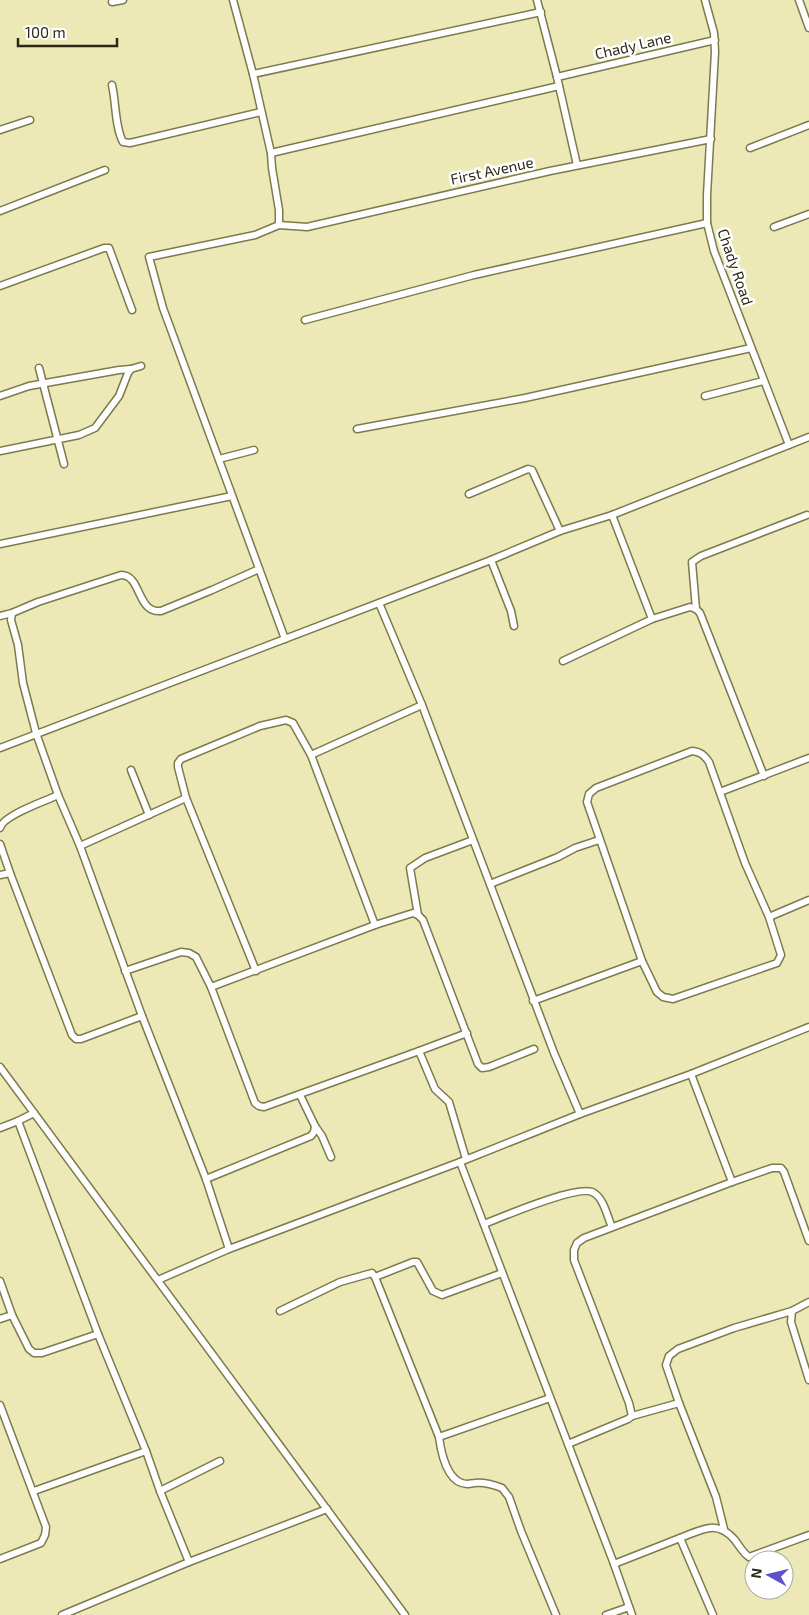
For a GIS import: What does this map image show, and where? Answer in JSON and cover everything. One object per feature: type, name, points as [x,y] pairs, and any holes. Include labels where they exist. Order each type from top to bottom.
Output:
[{"type":"street","points":[[112,2],[123,0]]},
{"type":"street","points":[[233,0],[253,74],[271,153],[279,210],[279,225],[255,235],[149,257],[163,308],[285,639]]},
{"type":"street","points":[[537,0],[578,166]]},
{"type":"street","name":"Chady Road","points":[[705,0],[715,40],[707,223],[714,251],[789,445]]},
{"type":"street","points":[[800,0],[809,28]]},
{"type":"street","points":[[253,74],[540,12]]},
{"type":"street","name":"Chady Lane","points":[[557,77],[715,40]]},
{"type":"street","points":[[112,85],[116,100],[120,137],[123,142],[130,143],[261,112]]},
{"type":"street","points":[[271,153],[559,86]]},
{"type":"street","points":[[0,130],[30,120]]},
{"type":"street","points":[[750,148],[809,125]]},
{"type":"street","name":"First Avenue","points":[[279,225],[307,227],[435,196],[711,139]]},
{"type":"street","points":[[0,211],[105,170]]},
{"type":"street","points":[[774,228],[809,214]]},
{"type":"street","points":[[305,320],[474,275],[707,223]]},
{"type":"street","points":[[0,286],[104,248],[109,248],[132,310]]},
{"type":"street","points":[[357,429],[525,398],[751,348]]},
{"type":"street","points":[[0,396],[29,386],[132,369],[140,366]]},
{"type":"street","points":[[39,368],[64,464]]},
{"type":"street","points":[[0,451],[79,435],[94,428],[120,396],[128,373],[132,369]]},
{"type":"street","points":[[705,396],[763,381]]},
{"type":"street","points":[[0,748],[491,560],[560,531],[612,515],[809,437]]},
{"type":"street","points":[[219,459],[254,450]]},
{"type":"street","points":[[469,494],[528,469],[532,470],[560,531]]},
{"type":"street","points":[[0,544],[232,496]]},
{"type":"street","points":[[696,609],[692,562],[700,556],[808,514],[809,524]]},
{"type":"street","points":[[612,515],[652,619]]},
{"type":"street","points":[[491,560],[511,611],[514,626]]},
{"type":"street","points":[[0,616],[121,575],[131,578],[147,607],[153,611],[161,611],[259,569]]},
{"type":"street","points":[[379,603],[422,705],[533,1001],[580,1114]]},
{"type":"street","points":[[563,661],[652,619],[690,607],[696,609],[700,613],[764,776]]},
{"type":"street","points":[[12,612],[11,620],[18,645],[23,683],[36,733],[58,795],[80,846],[142,1016],[206,1179],[229,1249]]},
{"type":"street","points":[[311,755],[422,705]]},
{"type":"street","points":[[256,971],[186,798],[178,763],[182,759],[260,726],[286,720],[294,724],[311,755],[375,925]]},
{"type":"street","points":[[692,751],[698,751],[709,762],[745,863],[769,917],[781,955],[777,962],[673,999],[663,997],[657,992],[642,961],[599,840],[587,802],[589,794],[596,788],[692,751]]},
{"type":"street","points":[[720,792],[809,758]]},
{"type":"street","points":[[131,770],[149,815]]},
{"type":"street","points":[[0,828],[1,823],[10,817],[58,795]]},
{"type":"street","points":[[80,846],[186,798]]},
{"type":"street","points":[[418,915],[410,868],[425,858],[473,840]]},
{"type":"street","points":[[490,884],[599,840]]},
{"type":"street","points":[[0,844],[72,1035],[76,1039],[81,1039],[142,1016]]},
{"type":"street","points":[[0,875],[10,873]]},
{"type":"street","points":[[769,917],[809,900]]},
{"type":"street","points":[[211,988],[375,925],[413,913],[423,920],[478,1064],[482,1068],[489,1067],[534,1049]]},
{"type":"street","points":[[125,971],[181,952],[190,953],[196,957],[211,988],[255,1103],[264,1107],[466,1033]]},
{"type":"street","points":[[533,1001],[642,961]]},
{"type":"street","points":[[158,1280],[229,1249],[463,1161],[580,1114],[691,1074],[809,1027]]},
{"type":"street","points":[[419,1051],[435,1089],[449,1102],[463,1161],[484,1224],[632,1615]]},
{"type":"street","points":[[0,1067],[405,1615]]},
{"type":"street","points":[[691,1074],[732,1182]]},
{"type":"street","points":[[300,1095],[331,1156]]},
{"type":"street","points":[[0,1128],[34,1113]]},
{"type":"street","points":[[18,1121],[98,1334],[146,1451],[188,1562]]},
{"type":"street","points":[[206,1179],[311,1136],[315,1126]]},
{"type":"street","points":[[632,1416],[629,1403],[574,1260],[574,1250],[577,1243],[584,1238],[612,1227],[772,1168],[781,1168],[784,1172],[809,1241]]},
{"type":"street","points":[[484,1224],[540,1203],[584,1190],[593,1191],[600,1198],[612,1227]]},
{"type":"street","points":[[375,1277],[417,1262],[433,1290],[442,1294],[502,1273]]},
{"type":"street","points":[[280,1311],[340,1282],[372,1273],[439,1437],[441,1453],[448,1471],[459,1481],[466,1484],[476,1483],[502,1488],[509,1497],[556,1615]]},
{"type":"street","points":[[0,1281],[12,1315],[29,1349],[34,1353],[42,1353],[98,1334]]},
{"type":"street","points":[[809,1302],[792,1311],[734,1328],[678,1350],[669,1356],[666,1366],[679,1404],[716,1496],[724,1529],[744,1553],[749,1557],[757,1555],[809,1535]]},
{"type":"street","points":[[792,1311],[791,1322],[809,1380]]},
{"type":"street","points":[[0,1319],[12,1315]]},
{"type":"street","points":[[439,1437],[550,1398]]},
{"type":"street","points":[[568,1444],[632,1416],[679,1404]]},
{"type":"street","points":[[0,1405],[46,1527],[45,1535],[40,1543],[0,1559]]},
{"type":"street","points":[[34,1491],[146,1451]]},
{"type":"street","points":[[160,1491],[220,1462]]},
{"type":"street","points":[[62,1615],[80,1612],[188,1562],[327,1509]]},
{"type":"street","points":[[614,1564],[711,1527],[724,1529]]},
{"type":"street","points":[[680,1538],[713,1615]]},
{"type":"street","points":[[606,1615],[629,1607]]}]
